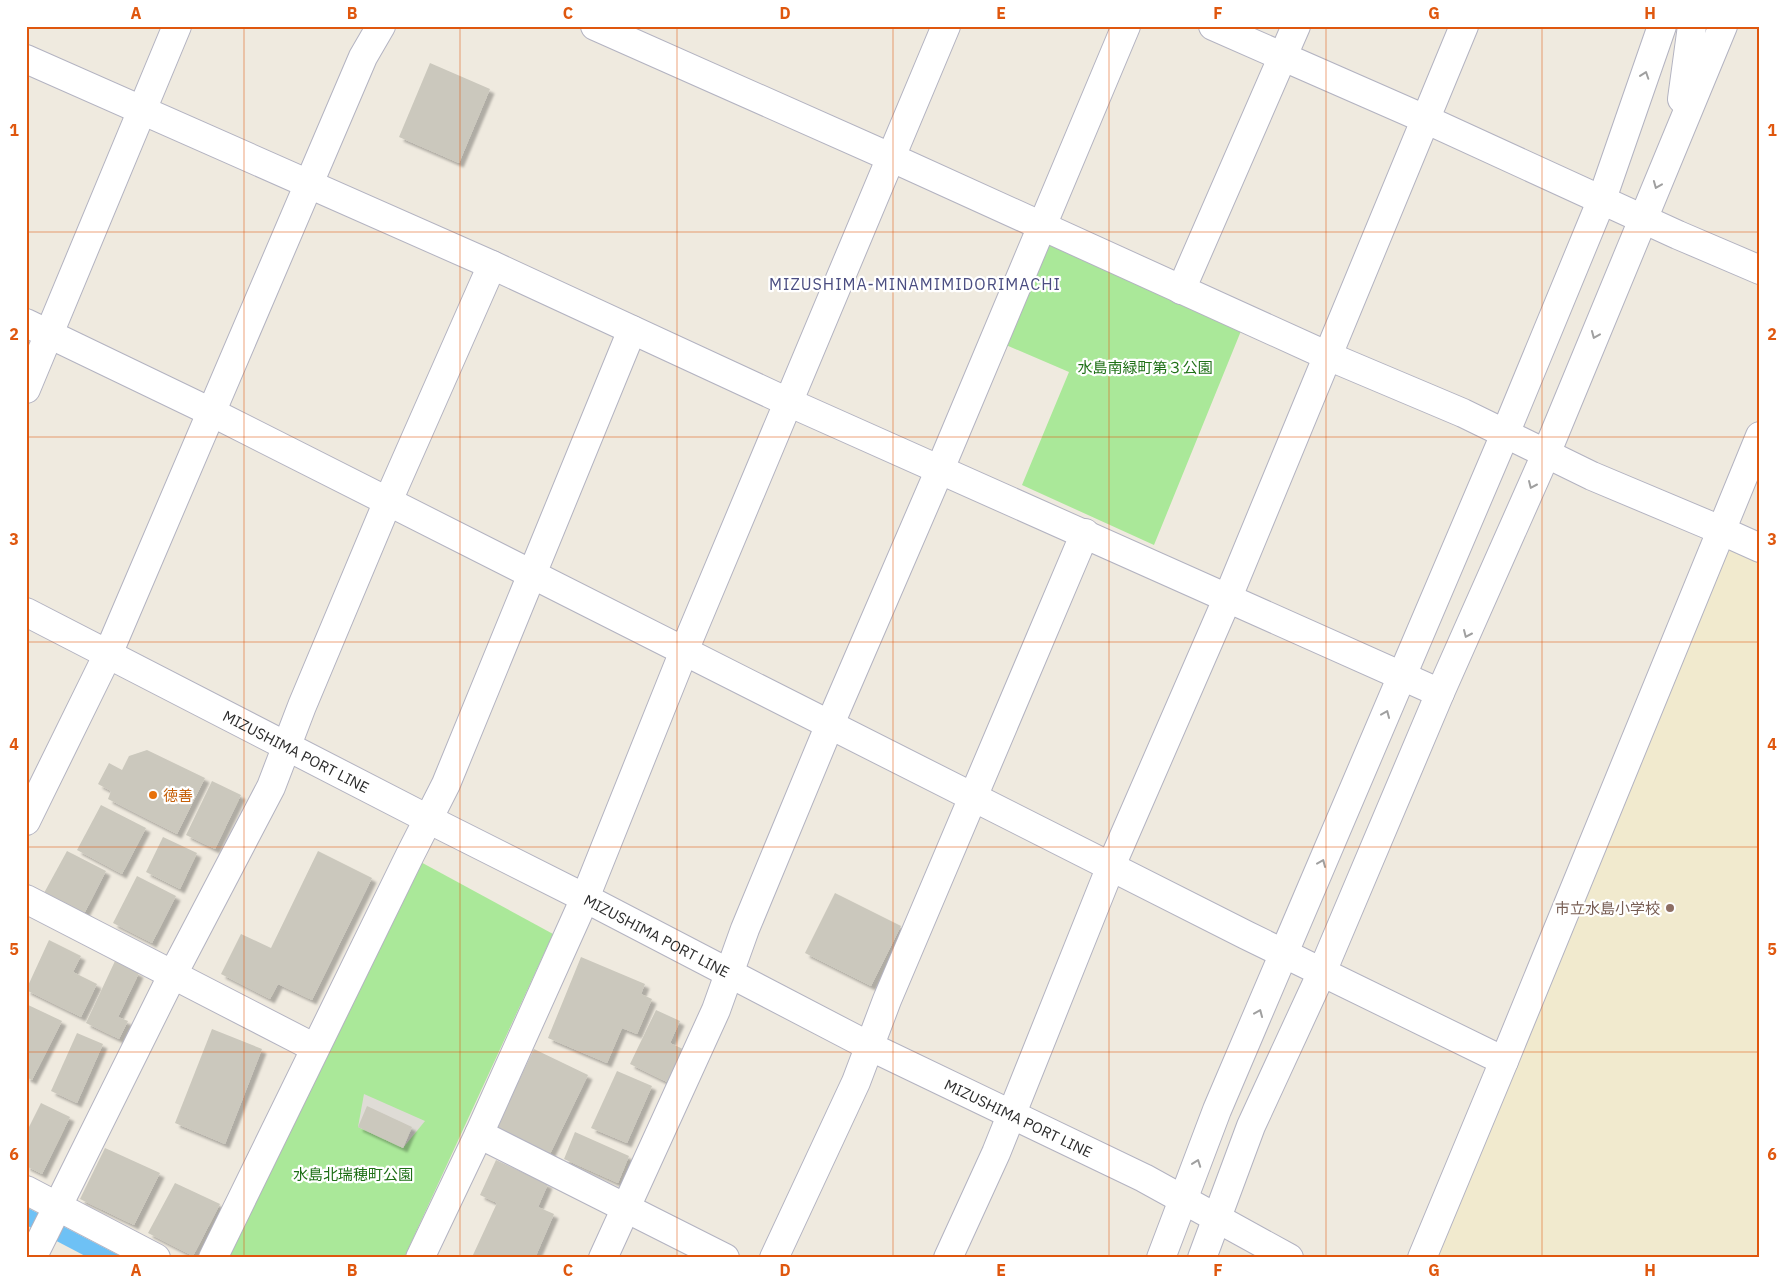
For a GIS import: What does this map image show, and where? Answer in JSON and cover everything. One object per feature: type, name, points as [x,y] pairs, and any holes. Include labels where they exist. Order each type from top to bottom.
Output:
[{"type":"street","points":[[26,388],[37,329],[142,112],[176,26]]},
{"type":"street","points":[[26,820],[108,654],[363,57],[381,26]]},
{"type":"street","points":[[594,26],[890,157],[1328,356],[1463,413],[1592,476],[1760,548]]},
{"type":"street","points":[[420,1258],[479,1134],[585,898],[684,651],[946,26]]},
{"type":"street","points":[[603,1258],[716,1010],[745,929],[830,724],[940,469],[1126,26]]},
{"type":"street","points":[[1213,26],[1760,270]]},
{"type":"street","points":[[1181,290],[1296,26]]},
{"type":"street","points":[[948,1258],[996,1154],[1111,866],[1228,598],[1464,26]]},
{"type":"street","points":[[1161,1258],[1217,1110],[1506,434],[1602,199],[1662,26]]},
{"type":"street","points":[[1676,140],[1692,26]]},
{"type":"street","points":[[1202,1258],[1251,1126],[1322,972],[1440,693],[1546,454],[1723,26]]},
{"type":"street","points":[[26,59],[142,112],[492,265],[788,402],[1440,693]]},
{"type":"street","points":[[42,1239],[172,976],[271,787],[302,706],[388,501],[492,265]]},
{"type":"street","points":[[37,329],[211,412],[1284,953],[1504,1061]]},
{"type":"street","points":[[214,1258],[315,1048],[446,784],[632,330]]},
{"type":"street","points":[[1422,1258],[1760,436]]},
{"type":"street","points":[[774,1258],[856,1082],[887,1000],[1085,534]]},
{"type":"street","name":"MIZUSHIMA PORT LINE","points":[[26,612],[585,898],[869,1046],[1144,1178],[1289,1258]]},
{"type":"street","points":[[26,900],[315,1048]]},
{"type":"street","points":[[479,1134],[726,1258]]},
{"type":"street","points":[[26,1190],[42,1239]]},
{"type":"street","points":[[42,1239],[156,1258]]},
{"type":"shaded area","name":"市立水島小学校","points":[[1729,546],[1760,559],[1760,1258],[1436,1258]]},
{"type":"shaded area","points":[[364,1094],[425,1121],[403,1148],[358,1127]]},
{"type":"green space","name":"水島南緑町第３公園","points":[[1050,243],[1243,326],[1154,545],[1022,485],[1069,372],[1006,345]]},
{"type":"green space","name":"水島北瑞穂町公園","points":[[417,860],[553,934],[404,1258],[221,1258]]},
{"type":"water","points":[[26,1207],[124,1258],[89,1258],[26,1225]]},
{"type":"building","points":[[430,63],[490,89],[459,163],[399,137]]},
{"type":"building","name":"徳善","points":[[147,750],[205,778],[177,834],[108,799],[111,791],[98,784],[109,763],[122,770],[129,756]]},
{"type":"building","points":[[212,781],[241,795],[215,849],[186,835]]},
{"type":"building","points":[[101,805],[146,828],[122,874],[77,850]]},
{"type":"building","points":[[163,837],[197,853],[180,889],[146,872]]},
{"type":"building","points":[[67,851],[106,871],[84,914],[44,893]]},
{"type":"building","points":[[318,851],[372,878],[312,1000],[278,984],[270,999],[221,974],[241,934],[271,948]]},
{"type":"building","points":[[137,876],[176,896],[152,943],[113,923]]},
{"type":"building","points":[[835,893],[901,926],[871,986],[805,953]]},
{"type":"building","points":[[49,940],[81,956],[73,972],[97,984],[81,1017],[26,990]]},
{"type":"building","points":[[581,957],[645,984],[641,994],[652,999],[637,1034],[622,1028],[607,1063],[548,1038]]},
{"type":"building","points":[[115,961],[139,973],[118,1017],[128,1021],[119,1039],[86,1023]]},
{"type":"building","points":[[26,1004],[62,1021],[32,1080],[26,1077]]},
{"type":"building","points":[[656,1010],[680,1021],[670,1043],[685,1050],[669,1083],[630,1064]]},
{"type":"building","points":[[212,1029],[262,1049],[225,1144],[175,1123]]},
{"type":"building","points":[[77,1033],[103,1044],[77,1103],[51,1091]]},
{"type":"building","points":[[534,1049],[588,1075],[549,1156],[495,1130]]},
{"type":"building","points":[[617,1071],[652,1086],[627,1143],[591,1128]]},
{"type":"building","points":[[41,1103],[70,1117],[42,1174],[26,1166],[26,1133]]},
{"type":"building","points":[[367,1106],[412,1127],[403,1148],[358,1127]]},
{"type":"building","points":[[575,1132],[629,1156],[618,1183],[564,1159]]},
{"type":"building","points":[[105,1148],[160,1173],[134,1225],[80,1199]]},
{"type":"building","points":[[496,1160],[548,1184],[538,1207],[554,1214],[535,1258],[479,1258],[473,1255],[497,1203],[480,1195]]},
{"type":"building","points":[[175,1183],[220,1204],[193,1256],[148,1233]]},
{"type":"place","name":"徳善","points":[[153,795]]},
{"type":"place","name":"市立水島小学校","points":[[1670,908]]},
{"type":"district","name":"MIZUSHIMA-MINAMIMIDORIMACHI","points":[[915,284]]}]
